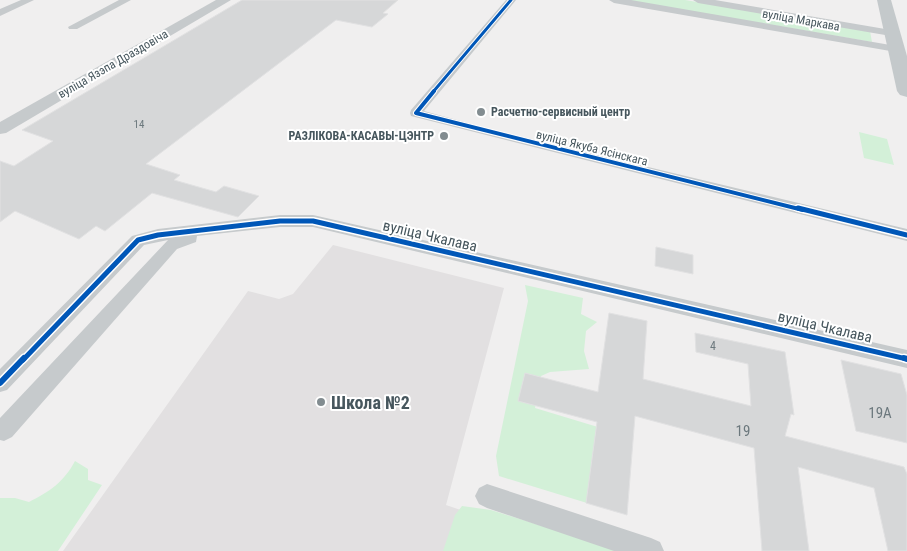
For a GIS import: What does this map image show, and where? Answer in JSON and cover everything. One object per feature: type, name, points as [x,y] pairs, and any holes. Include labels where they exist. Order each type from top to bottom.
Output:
[{"type":"main road","points":[[884,0],[907,91]]},
{"type":"street","points":[[0,13],[29,0]]},
{"type":"street","points":[[73,27],[126,0]]},
{"type":"street","name":"вуліца Язэпа Драздовіча","points":[[0,129],[225,0]]},
{"type":"street","name":"вуліца Якуба Ясінскага","points":[[511,0],[416,113],[499,136],[907,235]]},
{"type":"street","name":"вуліца Маркава","points":[[614,0],[894,41]]},
{"type":"street","name":"вуліца Маркава","points":[[698,0],[894,41]]},
{"type":"street","name":"вуліца Чкалава","points":[[0,383],[138,240],[280,221],[313,220],[907,359]]},
{"type":"street","name":"вуліца Чкалава","points":[[0,428],[4,430],[171,245],[212,230]]},
{"type":"street","points":[[487,496],[651,551]]},
{"type":"shaded area","name":"Школа №2","points":[[333,245],[504,288],[446,505],[581,551],[63,551],[248,291],[279,299],[293,294]]},
{"type":"green space","points":[[624,0],[685,0],[870,31],[872,42]]},
{"type":"green space","points":[[859,132],[887,139],[894,165],[864,158]]},
{"type":"green space","points":[[525,285],[583,298],[581,314],[597,322],[586,331],[584,351],[589,369],[550,372],[541,376],[535,408],[611,431],[600,507],[499,476],[496,456],[528,301]]},
{"type":"green space","points":[[75,461],[88,469],[88,480],[102,485],[58,551],[0,551],[0,498],[15,498],[29,502],[55,486],[66,475]]},
{"type":"green space","points":[[462,506],[491,510],[622,551],[443,551],[455,515]]},
{"type":"building","points":[[242,0],[398,0],[383,13],[388,14],[372,27],[336,20],[146,164],[180,175],[174,180],[216,192],[224,186],[259,196],[238,217],[152,193],[105,231],[96,226],[79,239],[15,211],[0,222],[0,161],[14,166],[53,141],[22,130]]},
{"type":"building","points":[[656,247],[693,255],[693,274],[655,266]]},
{"type":"building","points":[[609,313],[647,321],[643,379],[751,406],[748,364],[696,352],[695,333],[785,352],[794,415],[791,414],[785,436],[904,467],[907,474],[907,551],[888,551],[874,488],[798,467],[809,551],[762,551],[754,448],[635,416],[627,515],[586,503],[597,422],[518,401],[525,373],[598,392]]},
{"type":"building","points":[[841,360],[901,374],[907,395],[907,443],[856,431]]},
{"type":"cycle path","points":[[511,0],[416,113],[490,133],[907,235]]},
{"type":"cycle path","points":[[0,383],[138,240],[158,235],[280,221],[313,221],[907,359]]},
{"type":"place","name":"Расчетно-сервисный центр","points":[[481,112]]},
{"type":"place","name":"РАЗЛІКОВА-КАСАВЫ-ЦЭНТР","points":[[444,136]]},
{"type":"place","name":"Школа №2","points":[[321,402]]}]
